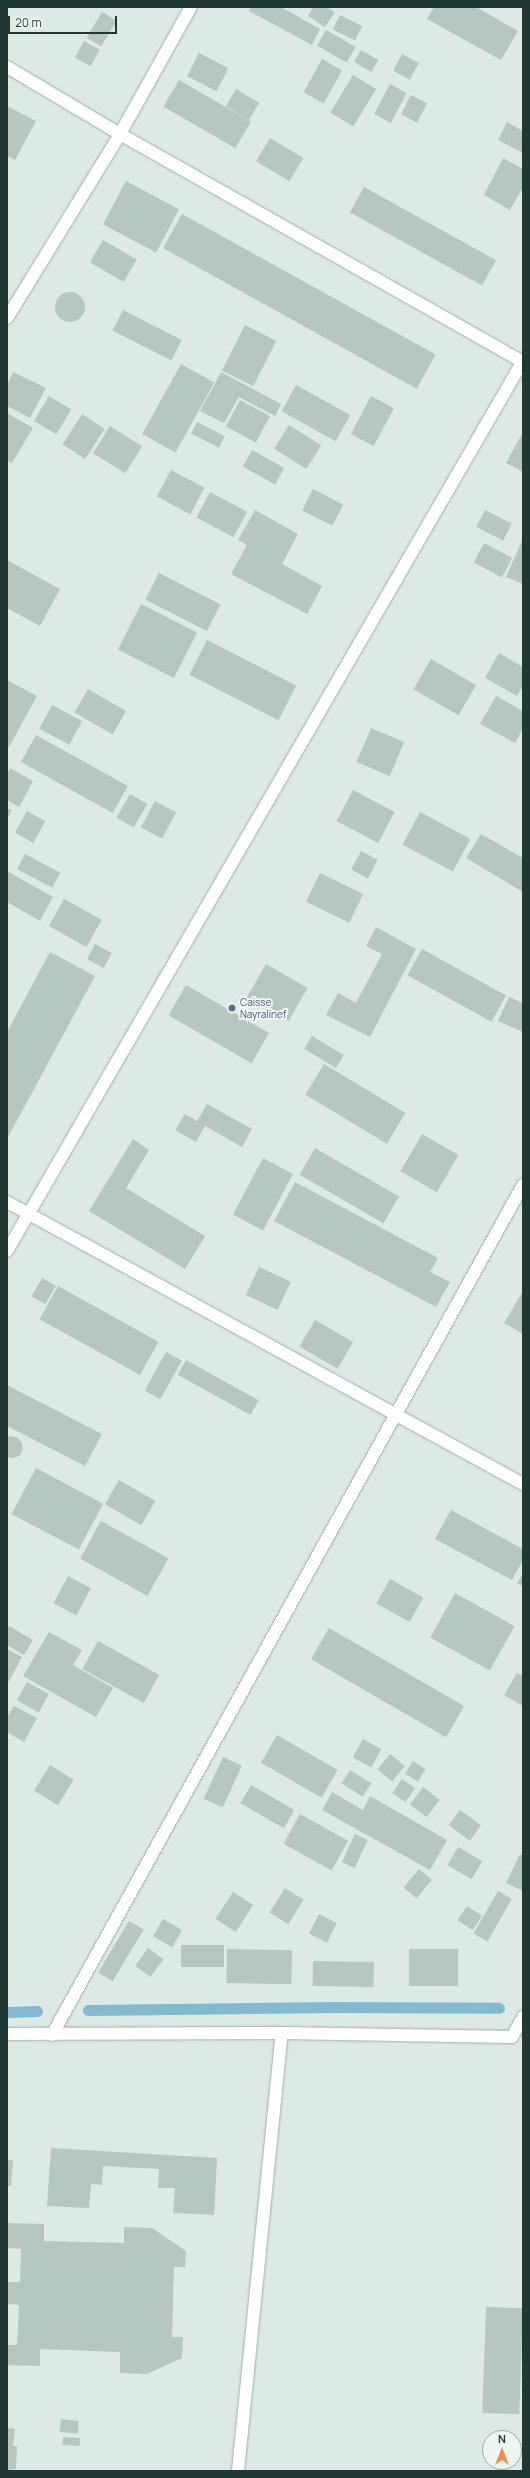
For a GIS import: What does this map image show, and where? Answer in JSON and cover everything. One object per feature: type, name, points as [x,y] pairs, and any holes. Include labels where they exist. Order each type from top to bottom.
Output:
[{"type":"street","points":[[7,318],[120,134],[191,7]]},
{"type":"street","points":[[7,67],[120,134],[523,362],[7,1251]]},
{"type":"street","points":[[52,2035],[523,1184]]},
{"type":"street","points":[[7,1202],[394,1415],[523,1484]]},
{"type":"street","points":[[7,2034],[52,2035],[282,2032],[512,2037],[523,2017]]},
{"type":"street","points":[[238,2471],[282,2032]]},
{"type":"building","points":[[251,7],[281,7],[320,29],[312,45],[249,11]]},
{"type":"building","points":[[313,7],[326,7],[335,12],[325,27],[308,16]]},
{"type":"building","points":[[434,7],[476,7],[518,31],[501,60],[427,19]]},
{"type":"building","points":[[102,12],[117,21],[101,46],[87,38]]},
{"type":"building","points":[[340,15],[362,26],[355,41],[333,29]]},
{"type":"building","points":[[326,30],[355,47],[346,63],[317,46]]},
{"type":"building","points":[[84,41],[100,50],[91,66],[75,58]]},
{"type":"building","points":[[361,50],[378,60],[371,72],[354,62]]},
{"type":"building","points":[[199,53],[228,68],[217,91],[187,76]]},
{"type":"building","points":[[402,54],[419,63],[410,80],[393,71]]},
{"type":"building","points":[[322,59],[342,70],[324,103],[304,92]]},
{"type":"building","points":[[353,75],[376,89],[353,127],[330,113]]},
{"type":"building","points":[[179,80],[251,121],[235,148],[164,107]]},
{"type":"building","points":[[390,84],[407,93],[391,123],[374,114]]},
{"type":"building","points":[[236,89],[259,103],[249,120],[226,106]]},
{"type":"building","points":[[411,95],[427,103],[417,123],[401,115]]},
{"type":"building","points":[[7,106],[36,121],[15,160],[7,156]]},
{"type":"building","points":[[507,122],[523,131],[523,153],[498,140]]},
{"type":"building","points":[[270,138],[303,158],[290,181],[256,161]]},
{"type":"building","points":[[503,158],[523,169],[523,187],[510,210],[484,195]]},
{"type":"building","points":[[126,181],[179,209],[156,252],[103,224]]},
{"type":"building","points":[[364,187],[496,260],[482,286],[350,212]]},
{"type":"building","points":[[182,214],[436,355],[417,389],[163,248]]},
{"type":"building","points":[[103,240],[137,260],[124,282],[90,263]]},
{"type":"building","points":[[70,292],[81,296],[85,307],[81,318],[70,322],[59,318],[55,307],[59,296]]},
{"type":"building","points":[[123,310],[182,340],[171,360],[113,330]]},
{"type":"building","points":[[245,325],[276,341],[253,386],[222,370]]},
{"type":"building","points":[[181,364],[214,382],[175,452],[142,434]]},
{"type":"building","points":[[13,372],[46,388],[30,418],[7,406],[7,385]]},
{"type":"building","points":[[221,372],[281,404],[275,416],[239,397],[224,423],[200,411]]},
{"type":"building","points":[[296,385],[350,415],[336,441],[281,411]]},
{"type":"building","points":[[49,396],[71,409],[56,434],[34,421]]},
{"type":"building","points":[[371,396],[394,408],[374,446],[351,434]]},
{"type":"building","points":[[240,400],[270,416],[256,442],[226,426]]},
{"type":"building","points":[[7,413],[33,428],[12,463],[7,460]]},
{"type":"building","points":[[82,414],[105,429],[85,459],[62,444]]},
{"type":"building","points":[[197,422],[225,436],[219,448],[191,434]]},
{"type":"building","points":[[289,425],[321,445],[306,469],[274,449]]},
{"type":"building","points":[[110,426],[142,446],[125,473],[93,453]]},
{"type":"building","points":[[523,432],[523,472],[506,463]]},
{"type":"building","points":[[252,450],[284,468],[275,485],[243,467]]},
{"type":"building","points":[[171,470],[205,488],[190,514],[157,496]]},
{"type":"building","points":[[313,489],[343,504],[332,526],[302,510]]},
{"type":"building","points":[[210,492],[247,512],[233,537],[196,518]]},
{"type":"building","points":[[255,510],[298,534],[282,564],[322,586],[307,614],[231,574],[247,545],[238,540]]},
{"type":"building","points":[[485,510],[512,524],[503,541],[476,527]]},
{"type":"building","points":[[523,541],[523,584],[506,577]]},
{"type":"building","points":[[484,543],[512,558],[502,577],[474,562]]},
{"type":"building","points":[[7,560],[60,589],[40,626],[7,608]]},
{"type":"building","points":[[159,573],[220,604],[207,631],[145,600]]},
{"type":"building","points":[[141,604],[197,633],[174,678],[118,649]]},
{"type":"building","points":[[207,640],[296,685],[278,720],[189,675]]},
{"type":"building","points":[[499,653],[523,667],[523,686],[517,696],[485,678]]},
{"type":"building","points":[[431,659],[476,685],[459,715],[414,689]]},
{"type":"building","points":[[7,680],[37,696],[9,747],[7,745]]},
{"type":"building","points":[[88,689],[126,711],[113,734],[74,712]]},
{"type":"building","points":[[496,696],[523,711],[523,728],[515,743],[480,724]]},
{"type":"building","points":[[52,705],[82,721],[69,745],[39,729]]},
{"type":"building","points":[[371,728],[404,742],[390,776],[357,762]]},
{"type":"building","points":[[36,735],[128,786],[113,813],[21,762]]},
{"type":"building","points":[[10,768],[33,781],[19,807],[7,800],[7,774]]},
{"type":"building","points":[[353,790],[394,812],[378,843],[337,821]]},
{"type":"building","points":[[130,794],[147,804],[134,827],[116,817]]},
{"type":"building","points":[[155,801],[176,812],[162,839],[141,827]]},
{"type":"building","points":[[7,808],[12,810],[7,819]]},
{"type":"building","points":[[27,811],[45,821],[33,843],[15,833]]},
{"type":"building","points":[[420,812],[470,839],[453,871],[403,845]]},
{"type":"building","points":[[481,834],[523,858],[523,892],[466,858]]},
{"type":"building","points":[[361,851],[378,860],[368,878],[351,870]]},
{"type":"building","points":[[25,854],[60,873],[52,888],[17,869]]},
{"type":"building","points":[[7,871],[53,897],[40,921],[7,902]]},
{"type":"building","points":[[320,873],[363,894],[349,923],[306,902]]},
{"type":"building","points":[[64,899],[102,920],[87,947],[49,926]]},
{"type":"building","points":[[376,927],[416,949],[370,1037],[326,1015],[338,993],[356,1003],[382,954],[366,946]]},
{"type":"building","points":[[95,944],[112,953],[104,968],[87,959]]},
{"type":"building","points":[[422,949],[506,996],[491,1022],[407,975]]},
{"type":"building","points":[[50,952],[95,976],[7,1139],[7,1032]]},
{"type":"building","points":[[266,964],[308,988],[289,1021],[247,997]]},
{"type":"building","points":[[186,985],[269,1033],[252,1063],[168,1015]]},
{"type":"building","points":[[509,997],[523,1003],[523,1032],[498,1021]]},
{"type":"building","points":[[312,1036],[344,1055],[336,1068],[304,1049]]},
{"type":"building","points":[[324,1064],[405,1113],[387,1144],[305,1095]]},
{"type":"building","points":[[207,1104],[252,1129],[242,1147],[200,1123],[205,1126],[196,1142],[175,1130],[185,1114],[197,1121]]},
{"type":"building","points":[[422,1134],[458,1155],[437,1192],[400,1171]]},
{"type":"building","points":[[133,1139],[149,1150],[126,1188],[205,1236],[185,1269],[89,1211]]},
{"type":"building","points":[[315,1148],[399,1196],[384,1223],[300,1175]]},
{"type":"building","points":[[263,1158],[293,1174],[263,1230],[233,1215]]},
{"type":"building","points":[[295,1182],[438,1258],[430,1272],[450,1282],[436,1307],[274,1221]]},
{"type":"building","points":[[259,1267],[291,1282],[278,1310],[246,1295]]},
{"type":"building","points":[[42,1278],[56,1286],[45,1304],[32,1296]]},
{"type":"building","points":[[58,1286],[159,1342],[140,1375],[40,1319]]},
{"type":"building","points":[[523,1291],[523,1334],[504,1323]]},
{"type":"building","points":[[315,1320],[353,1342],[338,1369],[300,1347]]},
{"type":"building","points":[[166,1352],[182,1361],[160,1399],[145,1390]]},
{"type":"building","points":[[186,1360],[259,1400],[250,1415],[178,1375]]},
{"type":"building","points":[[7,1385],[102,1434],[85,1466],[7,1426]]},
{"type":"building","points":[[11,1436],[18,1438],[22,1443],[23,1450],[19,1456],[13,1458],[7,1457],[7,1437]]},
{"type":"building","points":[[36,1468],[103,1504],[79,1550],[12,1514]]},
{"type":"building","points":[[119,1480],[155,1501],[141,1525],[105,1504]]},
{"type":"building","points":[[451,1510],[523,1549],[523,1560],[512,1580],[435,1539]]},
{"type":"building","points":[[101,1521],[168,1558],[147,1596],[80,1559]]},
{"type":"building","points":[[523,1574],[523,1586],[517,1583]]},
{"type":"building","points":[[68,1576],[91,1588],[76,1616],[53,1603]]},
{"type":"building","points":[[390,1579],[423,1597],[410,1622],[376,1603]]},
{"type":"building","points":[[455,1593],[514,1626],[490,1671],[430,1638]]},
{"type":"building","points":[[9,1626],[33,1640],[24,1655],[7,1645],[7,1630]]},
{"type":"building","points":[[329,1628],[464,1706],[446,1737],[311,1659]]},
{"type":"building","points":[[49,1632],[82,1650],[73,1665],[113,1688],[96,1717],[23,1676]]},
{"type":"building","points":[[98,1641],[159,1675],[144,1703],[82,1669]]},
{"type":"building","points":[[7,1649],[22,1657],[7,1685]]},
{"type":"building","points":[[517,1673],[523,1676],[523,1706],[504,1695]]},
{"type":"building","points":[[27,1682],[49,1694],[39,1712],[17,1700]]},
{"type":"building","points":[[14,1706],[37,1718],[24,1742],[7,1732],[7,1717]]},
{"type":"building","points":[[277,1735],[338,1770],[322,1798],[261,1763]]},
{"type":"building","points":[[363,1739],[381,1749],[371,1768],[353,1757]]},
{"type":"building","points":[[390,1754],[405,1766],[392,1782],[377,1770]]},
{"type":"building","points":[[223,1757],[242,1766],[223,1808],[204,1799]]},
{"type":"building","points":[[413,1761],[426,1769],[418,1782],[405,1774]]},
{"type":"building","points":[[50,1765],[74,1780],[58,1805],[34,1790]]},
{"type":"building","points":[[350,1770],[371,1783],[363,1797],[342,1784]]},
{"type":"building","points":[[402,1779],[415,1788],[405,1802],[392,1793]]},
{"type":"building","points":[[251,1785],[294,1810],[284,1828],[240,1803]]},
{"type":"building","points":[[423,1787],[440,1800],[427,1817],[410,1805]]},
{"type":"building","points":[[332,1792],[363,1810],[370,1796],[447,1840],[430,1870],[322,1810]]},
{"type":"building","points":[[460,1810],[481,1825],[470,1841],[449,1825]]},
{"type":"building","points":[[300,1814],[348,1841],[332,1870],[284,1844]]},
{"type":"building","points":[[355,1834],[368,1840],[355,1868],[342,1862]]},
{"type":"building","points":[[458,1847],[482,1861],[472,1879],[448,1865]]},
{"type":"building","points":[[520,1854],[523,1855],[523,1891],[506,1883]]},
{"type":"building","points":[[419,1869],[432,1880],[417,1898],[404,1887]]},
{"type":"building","points":[[285,1888],[304,1900],[288,1924],[270,1913]]},
{"type":"building","points":[[498,1891],[512,1899],[487,1941],[474,1933]]},
{"type":"building","points":[[233,1892],[253,1905],[236,1932],[216,1919]]},
{"type":"building","points":[[467,1906],[482,1916],[472,1930],[457,1920]]},
{"type":"building","points":[[319,1914],[337,1923],[327,1943],[309,1934]]},
{"type":"building","points":[[163,1919],[182,1930],[172,1947],[153,1936]]},
{"type":"building","points":[[129,1921],[144,1930],[113,1981],[98,1972]]},
{"type":"building","points":[[181,1945],[224,1945],[224,1967],[181,1967]]},
{"type":"building","points":[[148,1948],[163,1959],[150,1977],[135,1966]]},
{"type":"building","points":[[227,1949],[292,1950],[291,1984],[226,1983]]},
{"type":"building","points":[[409,1949],[458,1949],[458,1986],[409,1986]]},
{"type":"building","points":[[313,1961],[374,1962],[374,1987],[313,1986]]},
{"type":"building","points":[[51,2148],[217,2158],[214,2215],[173,2213],[175,2188],[158,2188],[159,2169],[103,2166],[102,2185],[91,2184],[89,2208],[47,2206]]},
{"type":"building","points":[[7,2160],[13,2160],[11,2186],[7,2186]]},
{"type":"building","points":[[7,2223],[44,2224],[44,2241],[124,2243],[124,2227],[152,2228],[186,2251],[185,2267],[174,2267],[172,2337],[183,2337],[182,2358],[147,2374],[120,2373],[120,2352],[40,2349],[40,2366],[7,2365],[7,2345],[17,2345],[19,2305],[7,2304],[7,2282],[20,2282],[21,2249],[7,2248]]},
{"type":"building","points":[[486,2307],[523,2308],[519,2414],[482,2413]]},
{"type":"building","points":[[61,2419],[79,2421],[78,2434],[60,2432]]},
{"type":"building","points":[[7,2428],[15,2429],[13,2446],[17,2446],[16,2469],[12,2469],[12,2471],[7,2471]]},
{"type":"building","points":[[63,2437],[80,2438],[80,2446],[63,2445]]},
{"type":"waterway","points":[[88,2010],[333,2007],[499,2008]]},
{"type":"waterway","points":[[7,2012],[37,2011]]},
{"type":"place","name":"Caisse Nayralinef","points":[[232,1008]]}]
